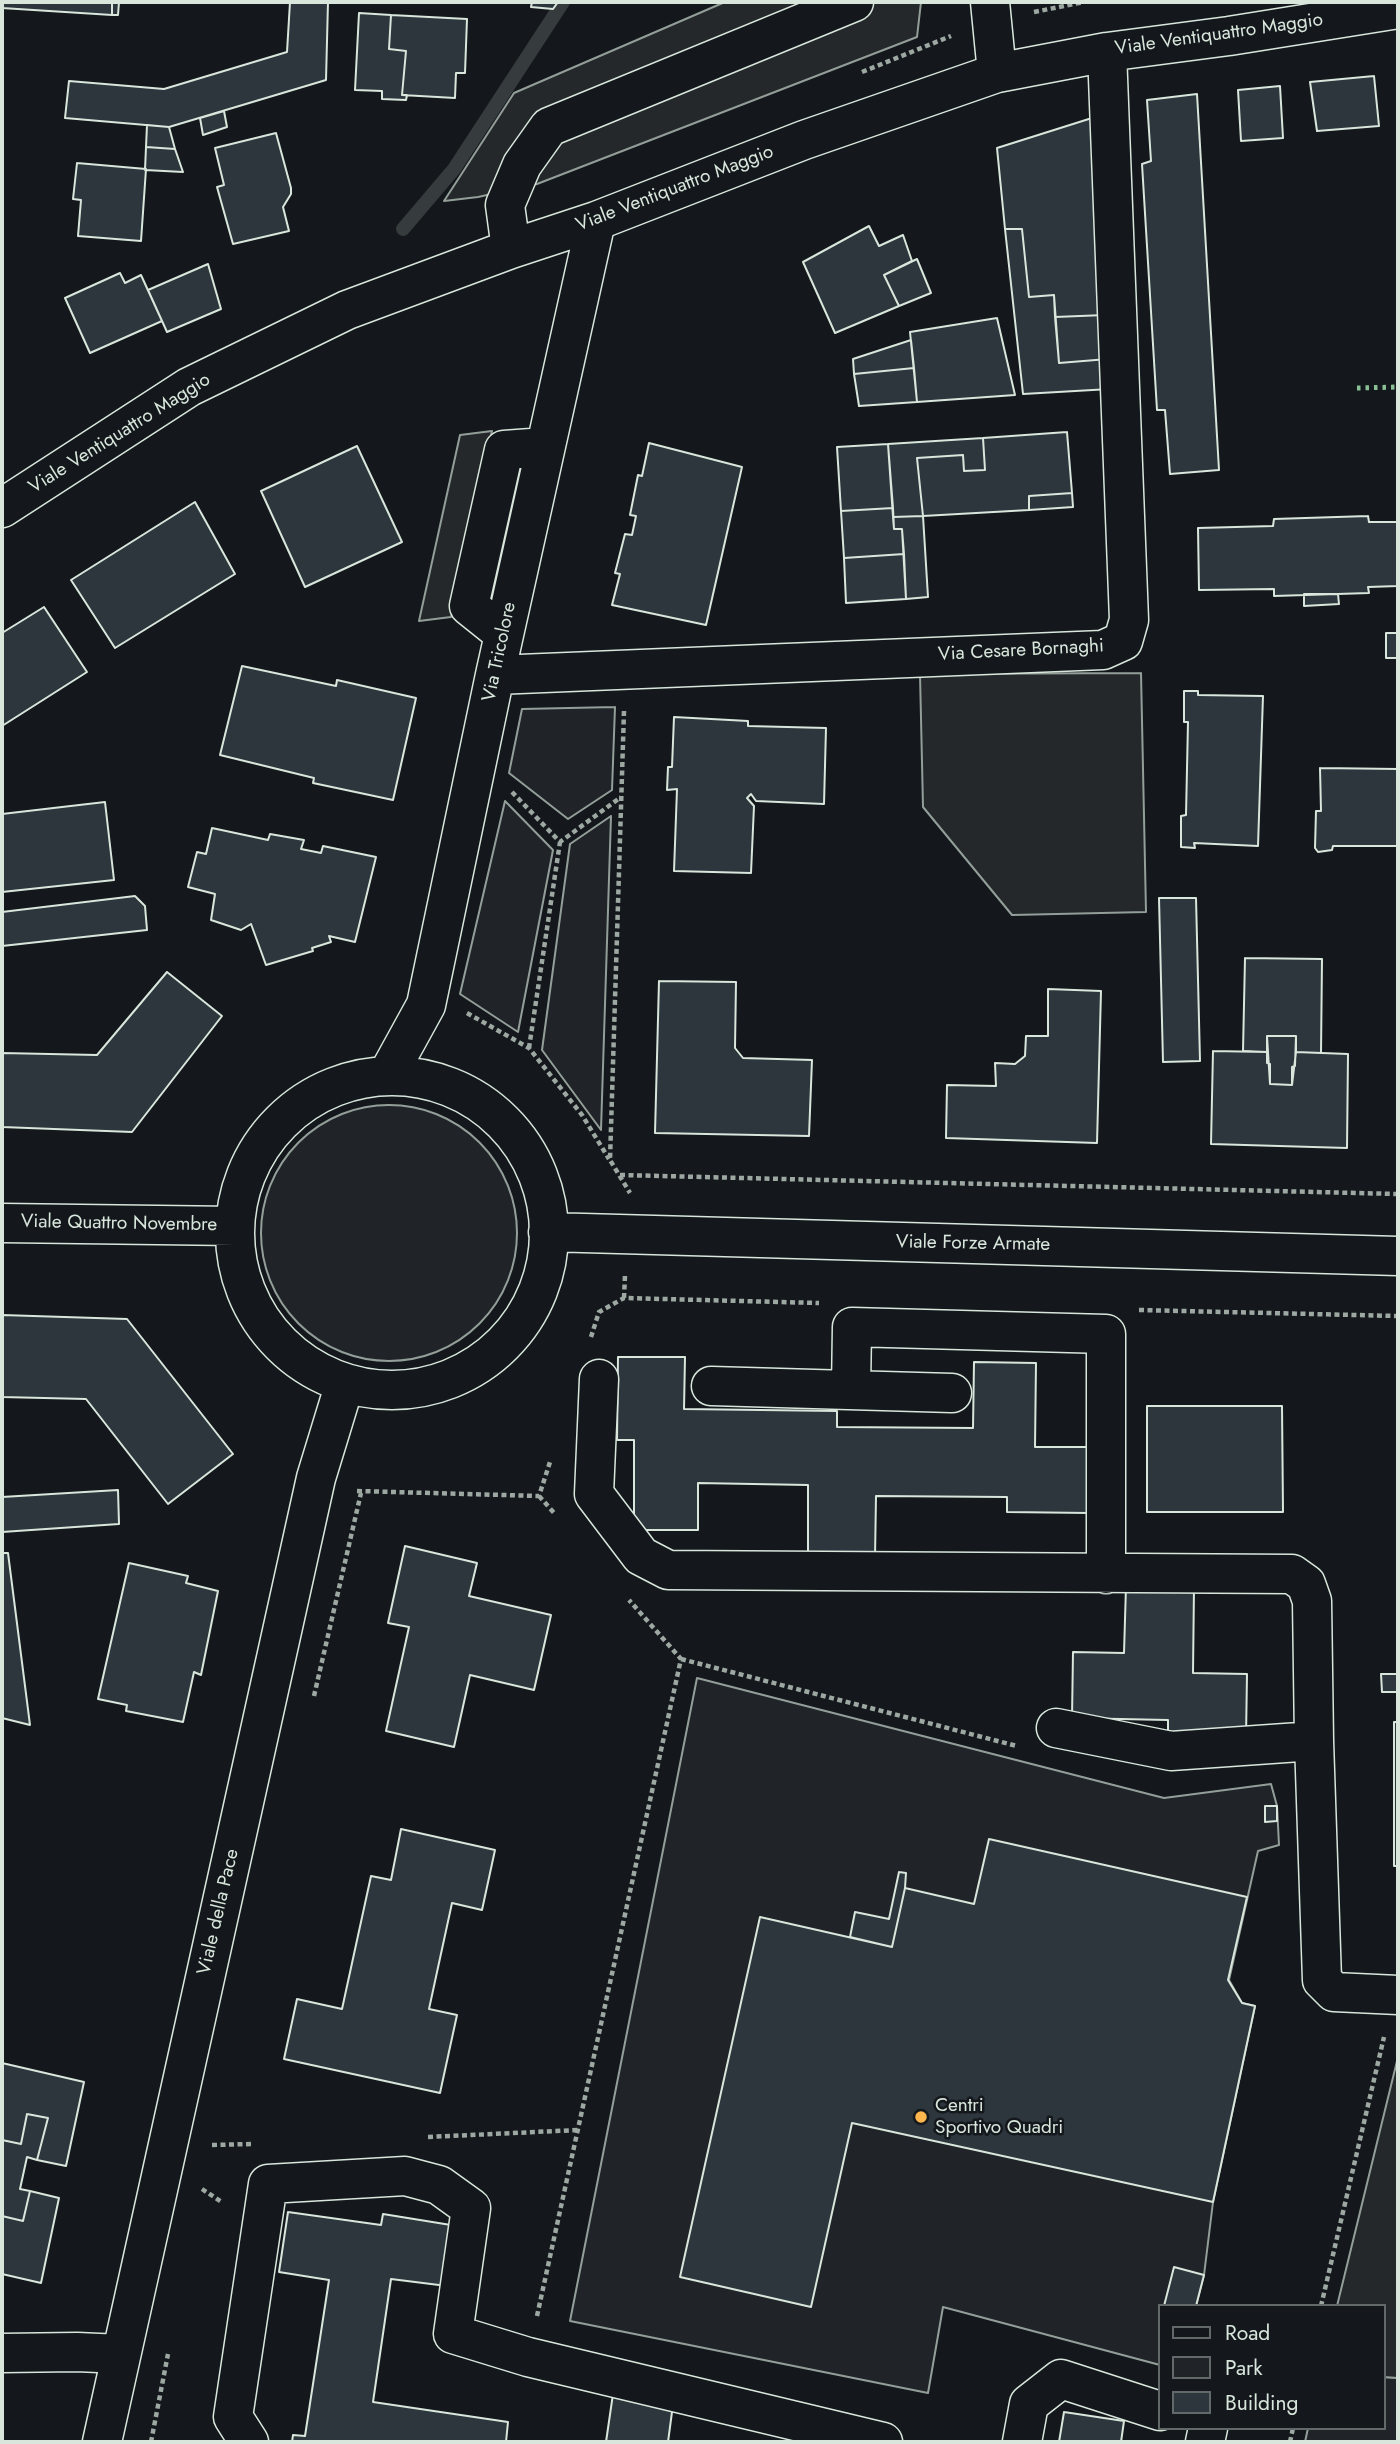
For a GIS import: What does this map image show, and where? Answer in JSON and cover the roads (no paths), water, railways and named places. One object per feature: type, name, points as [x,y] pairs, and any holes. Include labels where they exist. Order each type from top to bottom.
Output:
[{"type":"street","points":[[511,249],[505,205],[522,165],[548,127],[854,2]]},
{"type":"street","points":[[990,2],[997,73]]},
{"type":"street","name":"Viale Ventiquattro Maggio","points":[[2,508],[189,387],[347,310],[511,249],[596,221],[804,140],[997,73],[1107,51],[1229,36],[1398,9]]},
{"type":"street","name":"Via Cesare Bornaghi","points":[[495,675],[1103,650],[1123,641],[1129,620],[1107,51]]},
{"type":"street","name":"Via Tricolore","points":[[387,1076],[426,1005],[495,675],[596,221]]},
{"type":"street","points":[[387,1076],[421,1078],[439,1083],[475,1099],[499,1119],[513,1133],[528,1155],[538,1178],[546,1202],[548,1232],[548,1251],[533,1302],[521,1323],[486,1359],[464,1373],[422,1387],[394,1390],[369,1389],[345,1383],[308,1366],[289,1353],[264,1325],[244,1287],[235,1247],[237,1205],[250,1166],[267,1139],[287,1116],[306,1101],[341,1084],[387,1076]]},
{"type":"street","name":"Viale Quattro Novembre","points":[[2,1223],[235,1226]]},
{"type":"street","name":"Viale Forze Armate","points":[[548,1232],[1398,1256]]},
{"type":"street","points":[[850,1390],[852,1327],[1106,1334],[1106,1574]]},
{"type":"street","points":[[599,1379],[594,1494],[641,1556],[668,1570],[1292,1574],[1306,1584],[1312,1601],[1322,1980],[1334,1992],[1396,1995]]},
{"type":"street","name":"Viale della Pace","points":[[102,2442],[316,1478],[345,1383]]},
{"type":"street","points":[[711,1386],[952,1393]]},
{"type":"street","points":[[1043,1738],[1171,1751],[1314,1741]]},
{"type":"street","points":[[249,2442],[233,2417],[268,2184],[405,2176],[439,2186],[471,2208],[453,2334],[528,2357],[883,2442]]},
{"type":"street","points":[[2,2353],[121,2354]]},
{"type":"street","points":[[1021,2442],[1029,2404],[1061,2379],[1158,2410]]},
{"type":"waterway","points":[[403,229],[454,169],[563,2]]},
{"type":"place","name":"Centri Sportivo Quadri","points":[[921,2117]]}]
